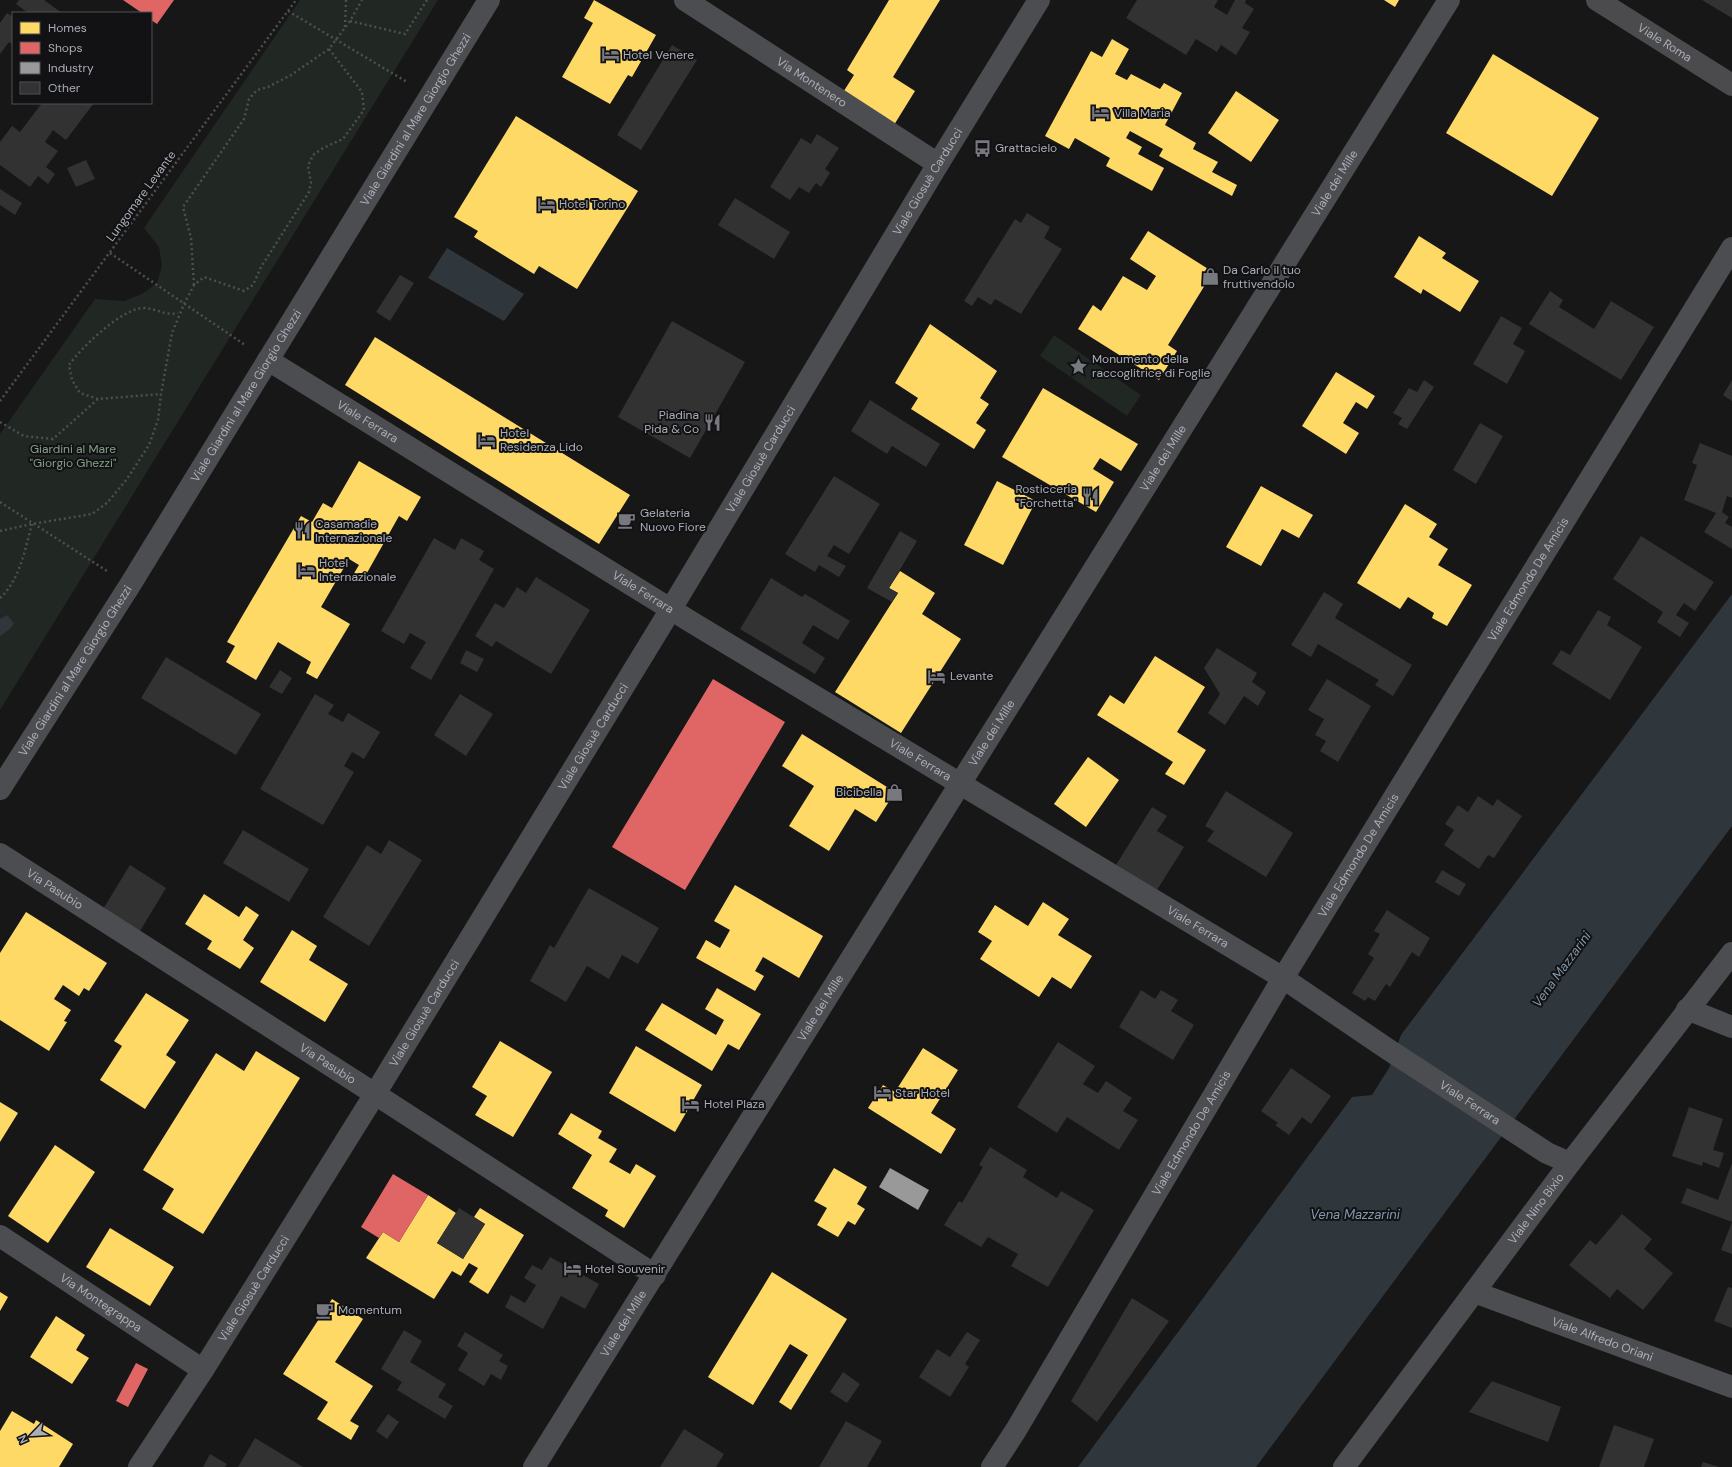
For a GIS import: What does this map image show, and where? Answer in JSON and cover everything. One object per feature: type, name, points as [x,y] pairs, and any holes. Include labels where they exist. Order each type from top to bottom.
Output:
[{"type":"street","name":"Viale Giardini al Mare Giorgio Ghezzi","points":[[0,789],[130,585],[490,0]]},
{"type":"street","name":"Via Montenero","points":[[685,0],[938,164]]},
{"type":"street","name":"Viale Giosuè Carducci","points":[[139,1467],[202,1370],[375,1094],[671,609],[938,164],[1039,0]]},
{"type":"street","name":"Viale dei Mille","points":[[534,1467],[1449,0]]},
{"type":"street","name":"Viale Roma","points":[[1598,0],[1732,85]]},
{"type":"street","name":"Viale Edmondo De Amicis","points":[[992,1467],[1016,1430],[1283,978],[1732,248]]},
{"type":"street","name":"Viale Ferrara","points":[[268,360],[671,609],[1283,978],[1386,1048],[1546,1153],[1570,1163]]},
{"type":"street","name":"Via Pasubio","points":[[0,854],[655,1275]]},
{"type":"street","name":"Viale Nino Bixio","points":[[1344,1467],[1570,1163],[1687,1009],[1732,953]]},
{"type":"street","points":[[1687,1009],[1732,1028]]},
{"type":"street","name":"Via Montegrappa","points":[[0,1236],[202,1370]]},
{"type":"street","name":"Viale Alfredo Oriani","points":[[1474,1292],[1732,1387]]},
{"type":"path","name":"Lungomare Levante","points":[[0,401],[296,0]]},
{"type":"path","points":[[345,27],[346,0]]},
{"type":"path","points":[[194,285],[191,238],[183,207],[244,119],[249,99],[257,90],[268,87],[329,50],[350,21],[362,0]]},
{"type":"path","points":[[350,21],[405,34],[427,0]]},
{"type":"path","points":[[288,11],[336,41],[431,96]]},
{"type":"path","points":[[0,531],[92,514],[107,504],[127,479],[149,445],[158,420],[172,333],[179,313],[194,285],[204,277],[244,291],[253,285],[261,267],[309,192],[311,183],[308,166],[313,155],[323,148],[343,140],[364,110],[362,92],[350,79],[329,50]]},
{"type":"path","points":[[110,253],[268,360]]},
{"type":"path","points":[[161,394],[98,399],[80,393],[72,380],[69,365],[76,354],[116,319],[140,308],[150,308],[169,315],[179,313]]},
{"type":"path","points":[[0,422],[24,436],[53,439],[98,399]]},
{"type":"path","points":[[0,502],[32,524],[130,585]]},
{"type":"path","points":[[0,598],[8,591],[18,570],[32,524]]},
{"type":"green space","name":"Giardini al Mare \"Giorgio Ghezzi\"","points":[[300,0],[438,0],[0,710],[0,434],[95,299],[124,301],[142,294],[157,283],[162,266],[159,247],[144,228]]},
{"type":"green space","points":[[1054,335],[1141,395],[1127,416],[1040,356]]},
{"type":"water","points":[[447,248],[524,294],[504,321],[428,278]]},
{"type":"water","name":"Vena Mazzarini","points":[[1732,594],[1732,826],[1256,1467],[1078,1467],[1352,1097],[1372,1095],[1389,1068],[1401,1035]]},
{"type":"water","points":[[7,615],[14,623],[10,629],[0,636],[0,619]]},
{"type":"building: Homes","name":"Hotel Venere","points":[[594,0],[656,35],[632,77],[628,75],[610,104],[562,77],[593,23],[584,18]]},
{"type":"building: Homes","points":[[889,0],[940,0],[893,77],[915,91],[894,125],[842,94],[854,75],[847,70]]},
{"type":"building: Homes","points":[[1384,0],[1399,0],[1395,7]]},
{"type":"building: Homes","points":[[1112,39],[1129,49],[1115,74],[1127,80],[1131,74],[1160,89],[1164,83],[1182,93],[1165,125],[1196,143],[1193,149],[1218,162],[1212,172],[1237,185],[1232,196],[1159,156],[1163,149],[1130,131],[1126,138],[1142,147],[1138,154],[1164,168],[1152,191],[1106,166],[1110,158],[1075,138],[1069,149],[1045,136],[1091,51],[1102,57]]},
{"type":"building: Homes","points":[[1493,54],[1599,118],[1552,196],[1446,133]]},
{"type":"building: Homes","points":[[1236,91],[1279,120],[1251,162],[1208,133]]},
{"type":"building: Homes","name":"Hotel Torino","points":[[516,116],[638,191],[577,289],[539,266],[534,274],[474,237],[478,231],[454,217]]},
{"type":"building: Homes","points":[[1148,231],[1213,272],[1168,345],[1177,351],[1159,380],[1078,329],[1093,305],[1101,311],[1123,276],[1147,290],[1156,276],[1130,259]]},
{"type":"building: Homes","points":[[1419,236],[1446,253],[1442,258],[1479,281],[1460,312],[1423,289],[1421,294],[1394,277]]},
{"type":"building: Homes","points":[[930,324],[997,371],[980,398],[989,404],[976,423],[986,430],[974,449],[911,409],[918,398],[895,383]]},
{"type":"building: Homes","name":"Hotel Residenza Lido","points":[[375,337],[630,495],[599,544],[345,385]]},
{"type":"building: Homes","points":[[1336,372],[1375,396],[1367,409],[1356,402],[1343,423],[1359,433],[1346,454],[1302,426]]},
{"type":"building: Homes","points":[[1043,388],[1138,444],[1121,471],[1100,458],[1093,469],[1114,482],[1096,512],[1002,457]]},
{"type":"building: Homes","name":"Hotel Internazionale","points":[[359,461],[421,497],[407,521],[399,516],[363,580],[353,575],[359,565],[349,559],[321,607],[350,624],[317,679],[306,673],[311,662],[278,642],[256,680],[226,662],[235,646],[227,642],[301,516],[312,522],[323,503],[332,508]]},
{"type":"building: Homes","points":[[997,481],[1036,501],[1003,565],[964,545]]},
{"type":"building: Homes","points":[[1261,486],[1313,515],[1299,538],[1282,529],[1261,566],[1226,547]]},
{"type":"building: Homes","points":[[1405,504],[1437,524],[1429,537],[1448,549],[1438,565],[1472,585],[1447,626],[1432,618],[1434,613],[1408,597],[1400,609],[1357,583]]},
{"type":"building: Homes","points":[[900,571],[935,593],[922,614],[961,639],[901,733],[835,692],[898,593],[889,588]]},
{"type":"building: Homes","points":[[1155,656],[1205,687],[1177,732],[1206,750],[1184,785],[1165,774],[1173,762],[1097,715],[1110,695],[1124,704]]},
{"type":"building: Homes","points":[[802,734],[895,792],[876,822],[855,809],[829,851],[789,826],[814,786],[782,766]]},
{"type":"building: Homes","points":[[1088,757],[1119,780],[1086,827],[1054,804]]},
{"type":"building: Homes","points":[[735,885],[823,936],[799,978],[763,957],[755,971],[764,976],[755,991],[696,958],[706,940],[720,948],[730,930],[714,921]]},
{"type":"building: Homes","points":[[204,894],[239,917],[246,906],[259,915],[243,940],[254,948],[240,969],[207,949],[212,941],[185,924]]},
{"type":"building: Homes","points":[[1043,902],[1069,919],[1058,935],[1092,956],[1071,989],[1052,977],[1039,997],[980,959],[992,941],[978,932],[995,905],[1028,926]]},
{"type":"building: Homes","points":[[26,912],[107,963],[89,991],[84,988],[79,996],[63,985],[54,999],[71,1010],[64,1021],[67,1022],[49,1051],[0,1020],[0,953]]},
{"type":"building: Homes","points":[[292,930],[317,946],[309,960],[348,984],[325,1022],[260,982]]},
{"type":"building: Homes","points":[[717,988],[761,1014],[739,1050],[728,1044],[712,1071],[645,1030],[662,1003],[716,1035],[724,1020],[705,1009]]},
{"type":"building: Homes","points":[[146,993],[189,1020],[166,1055],[176,1062],[145,1109],[100,1080],[122,1046],[114,1041]]},
{"type":"building: Homes","points":[[500,1041],[552,1072],[513,1137],[475,1115],[487,1096],[472,1087]]},
{"type":"building: Homes","points":[[636,1046],[702,1085],[675,1132],[609,1093]]},
{"type":"building: Homes","points":[[923,1048],[958,1070],[931,1113],[956,1129],[941,1154],[868,1108],[883,1085],[895,1092]]},
{"type":"building: Homes","points":[[256,1051],[300,1078],[203,1234],[162,1209],[174,1189],[143,1170],[216,1053],[244,1071]]},
{"type":"building: Homes","points":[[0,1102],[18,1113],[0,1142]]},
{"type":"building: Homes","points":[[571,1113],[602,1131],[598,1138],[617,1149],[609,1162],[630,1174],[636,1164],[656,1176],[624,1228],[605,1216],[608,1210],[572,1188],[592,1155],[558,1134]]},
{"type":"building: Homes","points":[[55,1145],[95,1172],[48,1243],[8,1216]]},
{"type":"building: Homes","points":[[834,1168],[867,1187],[857,1204],[865,1209],[855,1225],[848,1221],[838,1237],[817,1225],[827,1208],[814,1201]]},
{"type":"building: Homes","points":[[428,1195],[456,1213],[437,1243],[463,1259],[485,1224],[474,1217],[480,1208],[524,1235],[488,1294],[469,1282],[478,1268],[469,1263],[461,1276],[452,1271],[434,1299],[366,1258],[383,1232],[399,1242]]},
{"type":"building: Homes","points":[[110,1228],[174,1267],[150,1306],[86,1267]]},
{"type":"building: Homes","points":[[772,1272],[847,1319],[791,1410],[779,1402],[808,1355],[790,1344],[753,1405],[708,1377]]},
{"type":"building: Homes","points":[[0,1292],[8,1297],[0,1311]]},
{"type":"building: Homes","points":[[332,1299],[363,1319],[335,1362],[373,1386],[350,1421],[359,1426],[351,1440],[317,1419],[328,1402],[283,1374]]},
{"type":"building: Homes","points":[[56,1316],[85,1335],[76,1350],[89,1358],[72,1384],[30,1357]]},
{"type":"building: Homes","points":[[12,1411],[34,1424],[36,1420],[73,1444],[59,1467],[0,1467],[0,1431]]},
{"type":"building: Shops","points":[[123,0],[174,0],[157,24],[152,21],[152,12],[141,12]]},
{"type":"building: Shops","points":[[713,679],[785,722],[685,890],[612,847]]},
{"type":"building: Shops","points":[[393,1174],[428,1195],[399,1242],[383,1232],[379,1238],[361,1227]]},
{"type":"building: Shops","points":[[136,1363],[148,1369],[128,1407],[116,1401]]},
{"type":"building: Industry","points":[[890,1168],[929,1190],[918,1210],[879,1187]]},
{"type":"building: Other","points":[[19,0],[44,0],[61,12],[27,12],[16,4]]},
{"type":"building: Other","points":[[1137,0],[1218,0],[1214,7],[1227,15],[1235,0],[1246,0],[1245,3],[1254,9],[1242,28],[1250,32],[1236,55],[1221,45],[1217,52],[1196,39],[1186,55],[1126,18]]},
{"type":"building: Other","points":[[1702,0],[1732,0],[1732,18]]},
{"type":"building: Other","points":[[7,13],[12,16],[12,44],[9,42],[0,54],[0,23]]},
{"type":"building: Other","points":[[672,45],[697,60],[641,150],[617,135]]},
{"type":"building: Other","points":[[41,104],[93,104],[66,140],[53,130],[45,142],[58,151],[46,167],[55,174],[48,184],[38,176],[30,187],[0,165],[0,142],[12,126],[20,132]]},
{"type":"building: Other","points":[[817,134],[839,148],[825,169],[830,173],[821,187],[816,183],[809,193],[799,187],[790,200],[770,187],[801,138],[811,144]]},
{"type":"building: Other","points":[[86,160],[95,179],[76,187],[67,168]]},
{"type":"building: Other","points":[[0,189],[22,203],[15,215],[0,205]]},
{"type":"building: Other","points":[[735,198],[790,232],[774,259],[718,225]]},
{"type":"building: Other","points":[[1027,213],[1050,227],[1044,238],[1062,249],[1021,314],[995,299],[991,305],[978,297],[972,306],[964,301],[1015,219],[1021,223]]},
{"type":"building: Other","points":[[400,275],[414,283],[390,321],[376,312]]},
{"type":"building: Other","points":[[1550,291],[1563,300],[1559,307],[1594,329],[1611,301],[1654,327],[1621,380],[1529,324]]},
{"type":"building: Other","points":[[1501,316],[1522,328],[1513,344],[1525,351],[1507,384],[1473,364]]},
{"type":"building: Other","points":[[672,321],[745,362],[690,458],[618,417]]},
{"type":"building: Other","points":[[1424,380],[1434,387],[1407,429],[1398,424],[1402,418],[1393,413],[1409,388],[1417,392]]},
{"type":"building: Other","points":[[1732,380],[1732,401],[1723,395]]},
{"type":"building: Other","points":[[870,400],[940,444],[926,467],[892,446],[887,454],[851,431]]},
{"type":"building: Other","points":[[1480,423],[1503,436],[1476,484],[1453,470]]},
{"type":"building: Other","points":[[1700,443],[1732,456],[1732,498],[1727,496],[1722,512],[1729,517],[1725,523],[1732,527],[1732,549],[1704,532],[1716,513],[1684,500],[1697,465],[1692,463]]},
{"type":"building: Other","points":[[834,476],[880,504],[849,554],[834,545],[827,556],[846,566],[839,577],[819,565],[815,572],[785,554]]},
{"type":"building: Other","points":[[900,531],[917,541],[889,588],[898,593],[892,602],[867,588]]},
{"type":"building: Other","points":[[1641,536],[1714,582],[1695,611],[1684,603],[1676,615],[1689,623],[1680,637],[1657,622],[1663,612],[1613,579]]},
{"type":"building: Other","points":[[434,538],[455,550],[461,538],[484,551],[479,560],[494,569],[431,680],[410,668],[426,642],[410,633],[404,644],[381,631]]},
{"type":"building: Other","points":[[536,577],[590,610],[551,674],[496,641],[492,647],[475,636],[495,603],[504,608],[517,587],[526,593]]},
{"type":"building: Other","points":[[771,578],[802,597],[805,594],[850,621],[838,640],[813,625],[802,643],[825,658],[815,674],[740,629]]},
{"type":"building: Other","points":[[1324,592],[1343,604],[1335,618],[1412,665],[1393,696],[1375,685],[1379,680],[1318,644],[1311,657],[1291,645]]},
{"type":"building: Other","points":[[1598,610],[1611,617],[1607,625],[1642,647],[1610,700],[1552,664],[1561,650],[1570,655]]},
{"type":"building: Other","points":[[1217,648],[1257,673],[1252,682],[1266,692],[1258,706],[1244,696],[1225,725],[1208,713],[1220,694],[1204,668]]},
{"type":"building: Other","points":[[466,650],[484,659],[477,672],[460,663]]},
{"type":"building: Other","points":[[166,657],[261,714],[236,755],[141,698]]},
{"type":"building: Other","points":[[280,670],[292,678],[282,694],[269,687]]},
{"type":"building: Other","points":[[1327,679],[1371,706],[1338,762],[1320,751],[1326,741],[1315,735],[1324,719],[1308,710]]},
{"type":"building: Other","points":[[315,694],[334,705],[328,714],[343,722],[348,713],[380,732],[364,759],[352,752],[344,766],[354,772],[323,825],[260,789]]},
{"type":"building: Other","points":[[460,694],[493,714],[466,756],[434,735]]},
{"type":"building: Other","points":[[1226,791],[1293,833],[1266,877],[1207,841],[1214,831],[1205,826]]},
{"type":"building: Other","points":[[1478,796],[1493,806],[1497,799],[1522,816],[1494,858],[1488,855],[1479,869],[1444,845],[1454,830],[1445,824],[1458,805],[1468,812]]},
{"type":"building: Other","points":[[1152,807],[1167,816],[1157,831],[1184,847],[1157,890],[1116,865]]},
{"type":"building: Other","points":[[243,830],[309,869],[289,902],[223,863]]},
{"type":"building: Other","points":[[389,840],[422,860],[369,946],[323,917],[367,845],[381,854]]},
{"type":"building: Other","points":[[130,865],[166,888],[137,936],[100,914]]},
{"type":"building: Other","points":[[1442,870],[1466,884],[1459,896],[1435,882]]},
{"type":"building: Other","points":[[589,888],[659,928],[638,964],[622,955],[609,979],[587,966],[566,1002],[530,981],[550,945],[554,948]]},
{"type":"building: Other","points":[[1387,910],[1430,938],[1419,957],[1412,952],[1390,987],[1386,984],[1375,1001],[1368,997],[1365,1001],[1352,993],[1374,958],[1368,954],[1380,934],[1374,931]]},
{"type":"building: Other","points":[[1141,990],[1155,999],[1161,990],[1178,1000],[1171,1011],[1194,1025],[1173,1060],[1119,1027]]},
{"type":"building: Other","points":[[1058,1042],[1095,1066],[1083,1084],[1098,1093],[1106,1081],[1132,1098],[1123,1111],[1138,1120],[1119,1150],[1067,1117],[1057,1133],[1017,1107]]},
{"type":"building: Other","points":[[1291,1068],[1331,1096],[1311,1124],[1302,1117],[1289,1135],[1275,1125],[1278,1123],[1261,1111]]},
{"type":"building: Other","points":[[1689,1107],[1723,1119],[1713,1150],[1724,1153],[1719,1168],[1703,1162],[1702,1166],[1672,1156]]},
{"type":"building: Other","points":[[990,1147],[1027,1170],[1023,1177],[1057,1198],[1061,1191],[1094,1210],[1048,1287],[1011,1266],[1018,1254],[988,1237],[981,1247],[944,1225],[959,1201],[962,1203],[983,1167],[979,1165]]},
{"type":"building: Other","points":[[1732,1163],[1732,1222],[1681,1203],[1687,1188],[1718,1200]]},
{"type":"building: Other","points":[[459,1208],[485,1224],[463,1259],[437,1243]]},
{"type":"building: Other","points":[[1622,1214],[1652,1239],[1644,1249],[1673,1273],[1643,1310],[1617,1289],[1610,1298],[1569,1265],[1590,1240],[1596,1245]]},
{"type":"building: Other","points":[[1732,1222],[1732,1254],[1721,1250]]},
{"type":"building: Other","points":[[550,1257],[599,1284],[585,1309],[561,1296],[543,1329],[505,1307],[511,1295],[525,1303],[536,1285],[524,1278],[532,1265],[542,1270]]},
{"type":"building: Other","points":[[1728,1287],[1732,1288],[1732,1328],[1714,1321]]},
{"type":"building: Other","points":[[1132,1298],[1169,1321],[1097,1422],[1071,1401]]},
{"type":"building: Other","points":[[404,1330],[422,1341],[410,1362],[446,1384],[438,1397],[453,1406],[445,1419],[397,1390],[402,1382],[381,1369]]},
{"type":"building: Other","points":[[465,1332],[503,1355],[499,1361],[508,1366],[501,1380],[491,1374],[484,1386],[458,1370],[468,1353],[457,1346]]},
{"type":"building: Other","points":[[967,1332],[980,1340],[965,1364],[969,1367],[950,1397],[919,1377],[937,1349],[950,1357]]},
{"type":"building: Other","points":[[843,1372],[860,1384],[847,1403],[830,1392]]},
{"type":"building: Other","points":[[1492,1381],[1561,1407],[1548,1442],[1469,1412]]},
{"type":"building: Other","points":[[388,1414],[399,1422],[387,1439],[376,1431]]},
{"type":"building: Other","points":[[846,1421],[882,1441],[867,1467],[819,1467]]},
{"type":"building: Other","points":[[1614,1425],[1654,1439],[1644,1467],[1599,1467]]},
{"type":"building: Other","points":[[684,1429],[724,1454],[716,1467],[660,1467]]},
{"type":"building: Other","points":[[255,1438],[303,1467],[238,1467]]},
{"type":"building: Other","points":[[210,1454],[227,1464],[225,1467],[203,1467]]},
{"type":"building: Other","points":[[1703,1462],[1719,1467],[1701,1467]]},
{"type":"place","name":"Hotel Venere","points":[[610,55]]},
{"type":"place","name":"Villa Maria","points":[[1101,113]]},
{"type":"place","name":"Grattacielo","points":[[982,148]]},
{"type":"place","name":"Hotel Torino","points":[[546,204]]},
{"type":"place","name":"Da Carlo il tuo fruttivendolo","points":[[1210,277]]},
{"type":"place","name":"Monumento della raccoglitrice di Foglie","points":[[1079,366]]},
{"type":"place","name":"Piadina Pida & Co","points":[[712,422]]},
{"type":"place","name":"Hotel Residenza Lido","points":[[487,440]]},
{"type":"place","name":"Rosticceria \"Forchetta\"","points":[[1090,496]]},
{"type":"place","name":"Gelateria Nuovo Fiore","points":[[627,520]]},
{"type":"place","name":"Casamadie Internazionale","points":[[302,531]]},
{"type":"place","name":"Hotel Internazionale","points":[[306,570]]},
{"type":"place","name":"Levante","points":[[937,676]]},
{"type":"place","name":"Bicibella","points":[[895,792]]},
{"type":"place","name":"Star Hotel","points":[[882,1093]]},
{"type":"place","name":"Hotel Plaza","points":[[691,1104]]},
{"type":"place","name":"Hotel Souvenir","points":[[572,1269]]},
{"type":"place","name":"Momentum","points":[[325,1310]]}]
